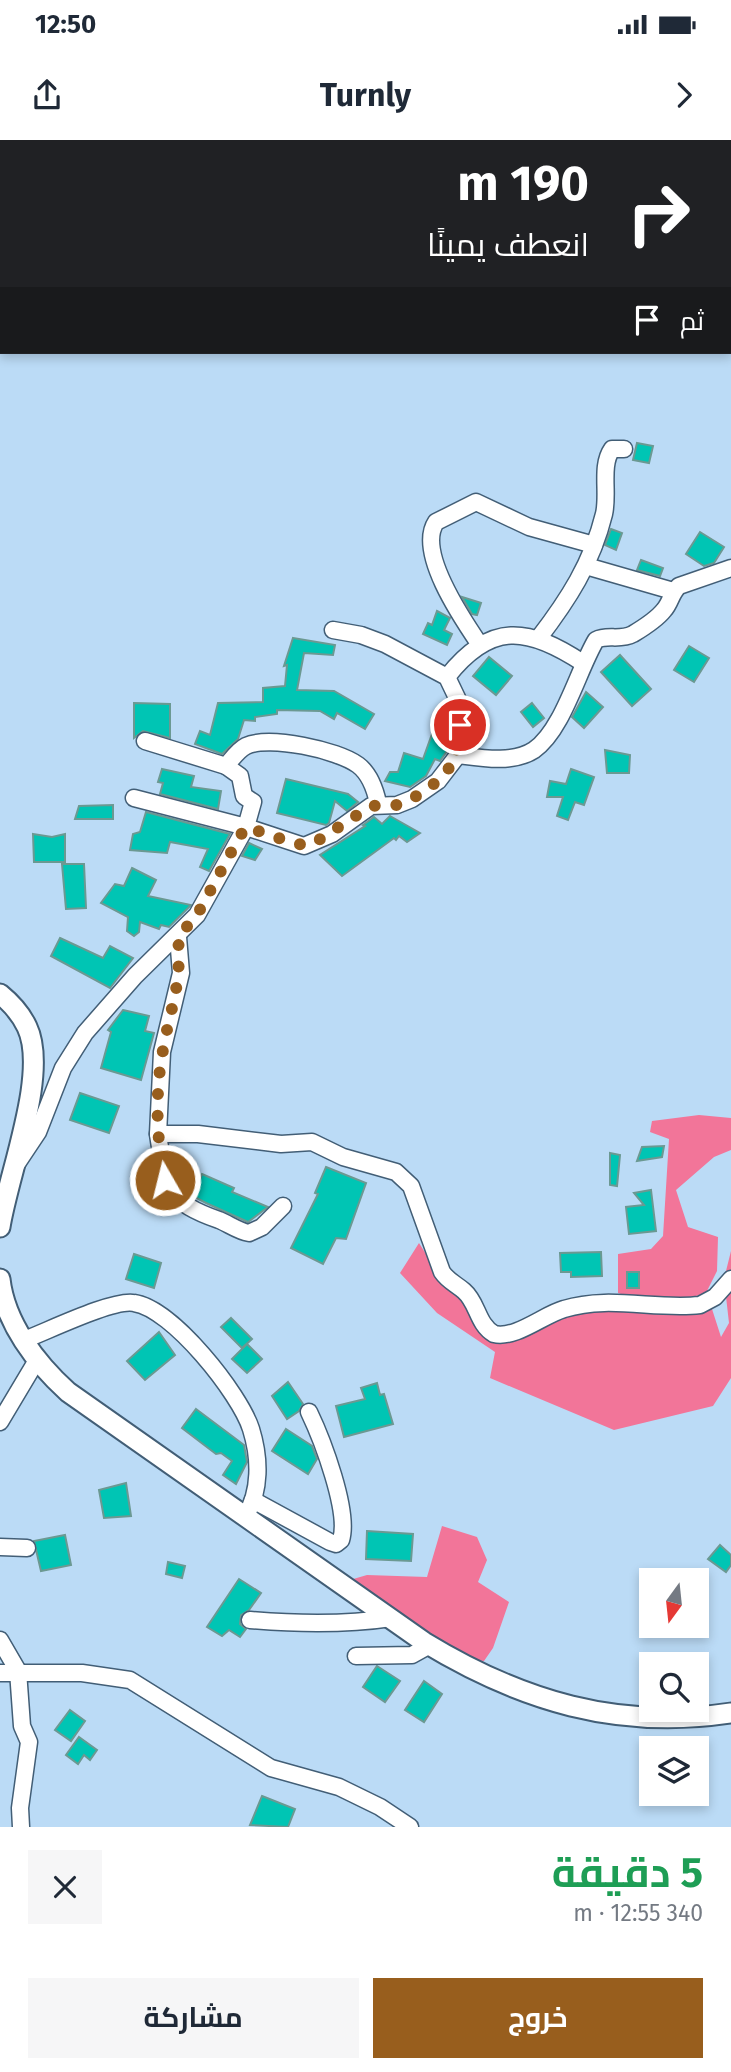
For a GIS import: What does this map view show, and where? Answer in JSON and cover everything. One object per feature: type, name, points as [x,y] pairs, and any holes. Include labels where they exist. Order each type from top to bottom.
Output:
[{"type":"main road","points":[[0,994],[28,1028],[35,1060],[30,1096],[0,1227]]},
{"type":"main road","points":[[0,1279],[11,1314],[37,1360],[83,1403],[249,1509],[391,1619],[463,1665],[536,1698],[604,1715],[688,1719],[731,1713]]},
{"type":"street","points":[[538,639],[570,597],[586,566],[607,495],[607,458],[612,449],[624,449]]},
{"type":"street","points":[[480,645],[444,584],[435,561],[431,533],[440,518],[476,502],[529,527],[594,545]]},
{"type":"street","points":[[586,566],[673,591],[731,568]]},
{"type":"street","points":[[458,755],[506,758],[533,750],[553,726],[596,640],[603,637],[621,639],[634,634],[667,607],[673,591]]},
{"type":"street","points":[[134,798],[246,827],[296,844],[311,845],[378,803],[397,805],[412,799],[438,781],[458,755],[458,700],[447,677],[385,644],[361,635],[333,630]]},
{"type":"street","points":[[447,677],[468,652],[480,645],[512,635],[528,634],[583,663]]},
{"type":"street","points":[[12,1170],[38,1132],[63,1068],[85,1033],[135,976],[178,937],[197,915],[246,827],[253,802],[244,796],[240,776],[226,766],[145,741]]},
{"type":"street","points":[[226,766],[239,751],[256,743],[288,744],[329,752],[357,764],[365,771],[378,803]]},
{"type":"street","points":[[178,937],[181,973],[162,1052],[158,1134],[166,1184],[175,1198],[189,1209],[249,1233],[262,1227],[283,1206]]},
{"type":"street","points":[[158,1134],[198,1134],[281,1144],[312,1142],[343,1157],[402,1175],[415,1195],[442,1272],[447,1280],[464,1291],[480,1322],[494,1334],[509,1334],[544,1317],[587,1305],[700,1305],[715,1297],[731,1279]]},
{"type":"street","points":[[24,1340],[117,1303],[135,1303],[159,1312],[195,1348],[248,1422],[257,1467],[249,1509],[336,1544],[341,1540],[343,1531],[331,1466],[309,1412]]},
{"type":"street","points":[[0,1422],[37,1360]]},
{"type":"street","points":[[0,1546],[27,1548]]},
{"type":"street","points":[[250,1620],[358,1623],[391,1619]]},
{"type":"street","points":[[0,1640],[18,1671],[22,1726],[29,1742],[20,1808],[21,1827]]},
{"type":"street","points":[[356,1656],[412,1655],[430,1645]]},
{"type":"street","points":[[0,1673],[82,1673],[130,1681],[271,1768],[339,1787],[380,1807],[410,1827]]},
{"type":"shaded area","points":[[699,1115],[731,1118],[731,1150],[714,1157],[676,1190],[688,1227],[718,1237],[717,1271],[706,1293],[684,1299],[662,1301],[618,1293],[618,1254],[651,1249],[663,1236],[669,1139],[650,1132],[652,1121]]},
{"type":"shaded area","points":[[419,1243],[441,1278],[472,1307],[491,1335],[567,1310],[712,1309],[721,1337],[729,1323],[724,1279],[731,1251],[731,1378],[713,1406],[614,1430],[490,1378],[495,1352],[437,1313],[400,1273]]},
{"type":"shaded area","points":[[442,1526],[477,1537],[487,1560],[478,1582],[509,1602],[493,1648],[484,1661],[465,1660],[343,1582],[367,1575],[427,1577]]},
{"type":"building","points":[[637,443],[653,446],[649,463],[633,460]]},
{"type":"building","points":[[611,529],[622,533],[616,550],[605,545]]},
{"type":"building","points":[[700,532],[724,547],[714,563],[704,566],[686,554]]},
{"type":"building","points":[[641,560],[663,568],[660,576],[637,570]]},
{"type":"building","points":[[462,597],[481,603],[477,615],[472,614]]},
{"type":"building","points":[[437,611],[450,618],[444,630],[452,634],[447,645],[423,634],[428,623],[432,625]]},
{"type":"building","points":[[293,638],[335,645],[333,655],[304,653],[297,690],[334,691],[374,714],[365,729],[337,713],[334,719],[320,711],[277,710],[277,714],[255,717],[255,721],[244,720],[238,739],[222,754],[195,744],[200,731],[210,735],[218,703],[263,702],[263,688],[285,686],[287,665],[284,666]]},
{"type":"building","points":[[689,646],[709,658],[694,682],[674,670]]},
{"type":"building","points":[[620,655],[651,689],[632,706],[601,672]]},
{"type":"building","points":[[489,657],[512,676],[496,695],[473,676]]},
{"type":"building","points":[[586,692],[603,707],[584,728],[572,717]]},
{"type":"building","points":[[134,703],[170,704],[170,738],[143,731],[134,738]]},
{"type":"building","points":[[532,703],[544,718],[533,727],[521,712]]},
{"type":"building","points":[[432,734],[447,740],[447,751],[440,761],[435,759],[426,776],[410,787],[385,781],[390,772],[398,772],[404,753],[423,759]]},
{"type":"building","points":[[605,750],[630,755],[629,773],[607,773]]},
{"type":"building","points":[[162,769],[194,776],[191,787],[221,791],[218,809],[160,794],[163,783],[158,782]]},
{"type":"building","points":[[571,769],[594,777],[584,805],[575,802],[568,820],[557,816],[563,797],[547,797],[550,781],[566,784]]},
{"type":"building","points":[[286,779],[348,794],[358,802],[347,811],[335,801],[329,823],[326,825],[277,813]]},
{"type":"building","points":[[113,805],[113,819],[75,819],[79,806]]},
{"type":"building","points":[[146,812],[230,834],[209,871],[200,867],[208,849],[170,842],[167,853],[130,850],[133,834],[140,832]]},
{"type":"building","points":[[390,816],[420,833],[407,842],[399,836],[396,840],[394,838],[342,876],[320,855],[365,826],[363,825],[374,817],[382,824]]},
{"type":"building","points":[[33,834],[52,837],[65,834],[65,862],[34,862]]},
{"type":"building","points":[[249,843],[262,849],[255,860],[242,856]]},
{"type":"building","points":[[62,864],[84,864],[86,908],[66,909]]},
{"type":"building","points":[[132,868],[156,880],[148,896],[191,905],[169,927],[161,925],[159,929],[140,922],[139,932],[134,936],[127,931],[128,917],[101,903],[115,884],[124,886]]},
{"type":"building","points":[[60,938],[103,958],[110,946],[133,958],[110,988],[51,956]]},
{"type":"building","points":[[123,1010],[149,1016],[145,1031],[154,1033],[141,1080],[101,1068],[111,1032],[108,1030]]},
{"type":"building","points":[[80,1093],[119,1106],[109,1133],[70,1120]]},
{"type":"building","points":[[664,1146],[662,1157],[637,1161],[642,1147]]},
{"type":"building","points":[[610,1153],[620,1155],[617,1186],[610,1185]]},
{"type":"building","points":[[326,1167],[366,1183],[346,1239],[336,1238],[323,1264],[291,1248],[318,1194],[315,1193]]},
{"type":"building","points":[[202,1174],[234,1188],[232,1192],[268,1207],[248,1222],[206,1203],[189,1194],[182,1182],[197,1186]]},
{"type":"building","points":[[651,1190],[656,1231],[629,1234],[626,1207],[644,1205],[634,1193]]},
{"type":"building","points":[[601,1252],[602,1276],[571,1277],[571,1272],[561,1272],[560,1253]]},
{"type":"building","points":[[134,1254],[161,1263],[154,1288],[126,1279]]},
{"type":"building","points":[[627,1272],[639,1272],[639,1288],[627,1288]]},
{"type":"building","points":[[231,1318],[252,1339],[242,1348],[221,1327]]},
{"type":"building","points":[[159,1332],[175,1355],[145,1380],[127,1361]]},
{"type":"building","points":[[247,1344],[262,1359],[247,1373],[232,1359]]},
{"type":"building","points":[[288,1382],[303,1404],[299,1411],[287,1419],[272,1396]]},
{"type":"building","points":[[377,1383],[380,1395],[384,1394],[393,1424],[344,1437],[336,1406],[365,1399],[361,1388]]},
{"type":"building","points":[[196,1409],[244,1445],[247,1462],[236,1484],[223,1475],[232,1461],[221,1453],[216,1454],[182,1428]]},
{"type":"building","points":[[286,1429],[312,1446],[317,1459],[308,1474],[272,1451]]},
{"type":"building","points":[[126,1483],[131,1516],[104,1518],[99,1490]]},
{"type":"building","points":[[367,1531],[413,1534],[411,1561],[366,1559]]},
{"type":"building","points":[[65,1535],[71,1565],[41,1571],[34,1541]]},
{"type":"building","points":[[720,1545],[731,1555],[731,1565],[726,1572],[708,1559]]},
{"type":"building","points":[[168,1562],[185,1566],[182,1578],[166,1574]]},
{"type":"building","points":[[239,1579],[261,1593],[249,1610],[241,1615],[240,1624],[246,1629],[240,1637],[229,1630],[222,1636],[207,1627]]},
{"type":"building","points":[[377,1666],[400,1681],[385,1702],[363,1687]]},
{"type":"building","points":[[424,1681],[442,1694],[424,1722],[405,1710]]},
{"type":"building","points":[[70,1710],[85,1721],[71,1741],[55,1730]]},
{"type":"building","points":[[79,1737],[97,1750],[90,1760],[84,1755],[78,1764],[66,1755]]},
{"type":"building","points":[[262,1796],[295,1809],[288,1827],[250,1825]]},
{"type":"route","points":[[165,1180],[158,1134],[160,1077],[169,1021],[180,980],[178,937],[197,915],[240,836],[246,827],[296,844],[311,845],[332,834],[371,806],[378,803],[397,805],[412,799],[438,781],[455,761],[458,755],[460,725]]}]
